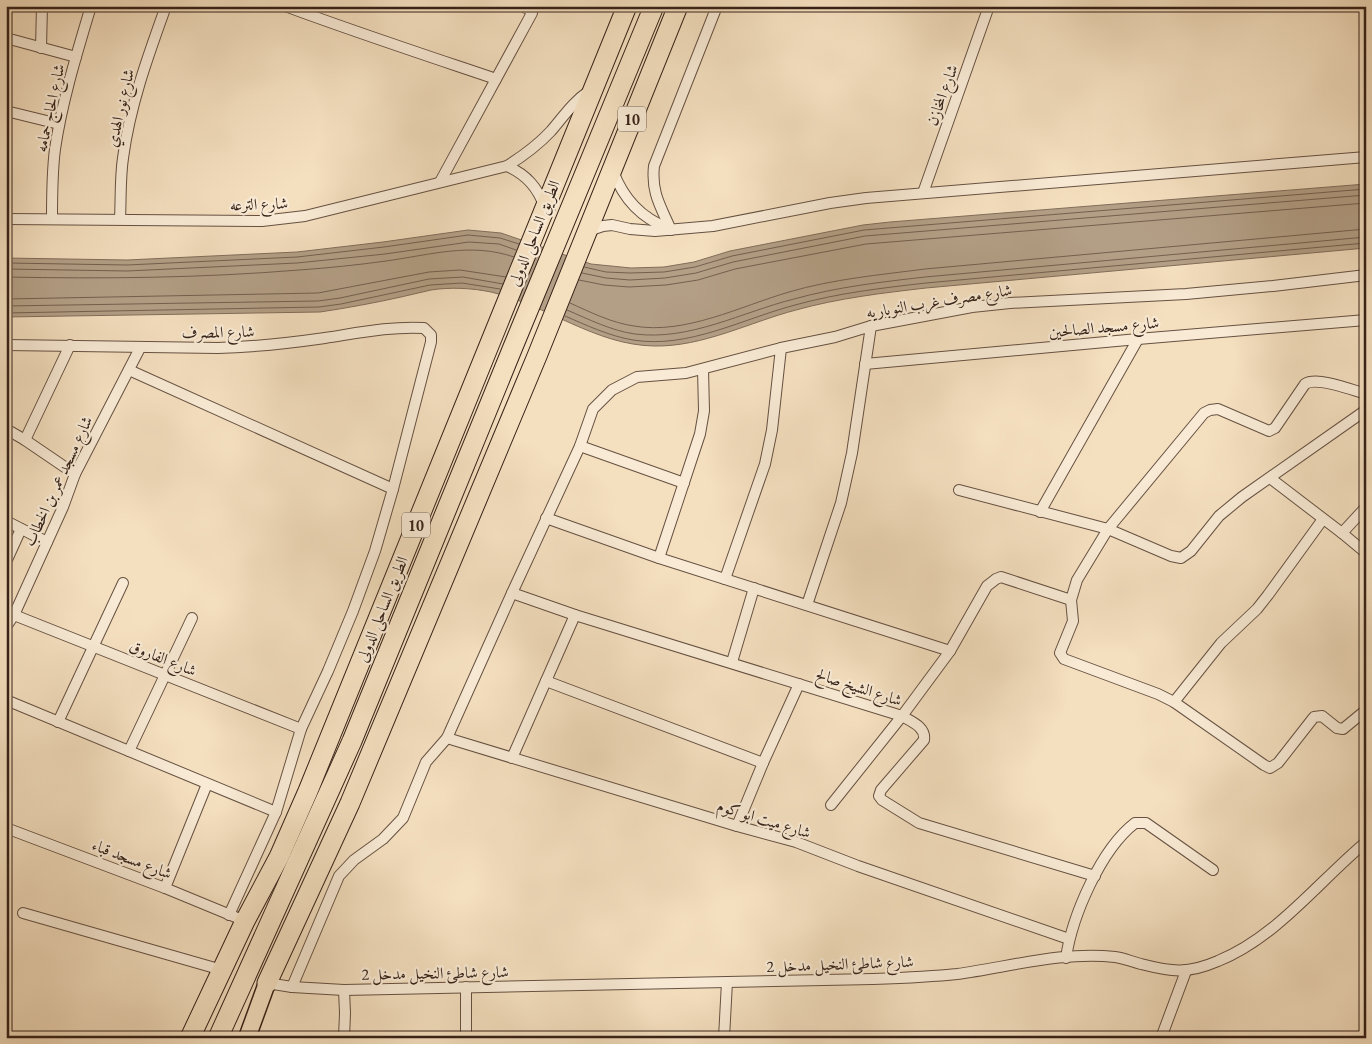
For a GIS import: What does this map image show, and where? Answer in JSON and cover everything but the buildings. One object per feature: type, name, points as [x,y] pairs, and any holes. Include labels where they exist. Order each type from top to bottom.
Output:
[{"type":"highway","name":"الطريق الساحلى الدولى","points":[[190,1038],[222,970],[237,918],[279,857],[308,792],[628,6]]},
{"type":"highway","points":[[218,1038],[352,741],[512,347],[654,6]]},
{"type":"highway","name":"10","points":[[267,983],[350,803],[537,356],[678,6]]},
{"type":"highway","points":[[203,1038],[219,1013],[235,998]]},
{"type":"main road","name":"10","points":[[246,1038],[267,983]]},
{"type":"street","points":[[41,48],[42,6]]},
{"type":"street","name":"شارع الحاج حمامه","points":[[52,219],[54,151],[76,57],[91,6]]},
{"type":"street","name":"شارع نور الهدي","points":[[120,220],[123,159],[132,111],[166,6]]},
{"type":"street","points":[[285,6],[365,36],[390,42],[496,80]]},
{"type":"street","points":[[440,182],[532,13],[522,6]]},
{"type":"street","points":[[672,230],[656,199],[653,188],[654,166],[718,6]]},
{"type":"street","name":"شارع المخازن","points":[[923,193],[989,6]]},
{"type":"street","points":[[6,38],[76,57]]},
{"type":"street","name":"شارع الترعه","points":[[6,218],[262,221],[291,218],[507,166],[541,141],[572,105],[594,87]]},
{"type":"street","points":[[6,111],[59,124]]},
{"type":"street","points":[[586,231],[612,225],[642,231],[672,230],[721,224],[830,203],[923,193],[1366,156]]},
{"type":"street","points":[[507,166],[516,170],[531,182],[542,199],[545,208]]},
{"type":"street","points":[[612,169],[622,193],[639,212],[655,223],[672,230]]},
{"type":"street","name":"شارع مصرف غرب النوباريه","points":[[580,446],[593,409],[612,390],[637,377],[686,373],[781,348],[835,337],[871,326],[972,307],[1010,303],[1186,294],[1366,275]]},
{"type":"street","name":"شارع مسجد الصالحين","points":[[865,364],[1366,320]]},
{"type":"street","points":[[807,605],[843,494],[852,453],[871,326]]},
{"type":"street","name":"شارع المصرف","points":[[6,344],[140,348],[251,347],[326,338],[364,331],[424,328],[431,335],[431,342],[393,489]]},
{"type":"street","points":[[1040,512],[1138,339]]},
{"type":"street","points":[[25,440],[70,345]]},
{"type":"street","name":"شارع مسجد عمر بن الخطاب","points":[[6,628],[14,615],[47,542],[75,474],[140,348]]},
{"type":"street","points":[[726,579],[765,464],[772,430],[781,348]]},
{"type":"street","points":[[658,558],[700,434],[704,411],[703,369]]},
{"type":"street","points":[[129,370],[393,489],[375,551],[353,612],[301,729],[276,812],[237,918]]},
{"type":"street","points":[[1366,394],[1313,380],[1309,381],[1275,428],[1269,431],[1218,409],[1204,413],[1108,529],[1077,580],[1071,600],[1073,621],[1060,652],[1064,658],[1174,702],[1270,768],[1278,763],[1314,717],[1322,716],[1337,728],[1342,729],[1366,710]]},
{"type":"street","points":[[959,490],[1108,529],[1171,556],[1184,557],[1219,516],[1242,497],[1366,410]]},
{"type":"street","points":[[6,429],[75,474]]},
{"type":"street","points":[[292,987],[339,876],[354,860],[383,839],[403,818],[426,762],[447,738],[580,446],[684,483]]},
{"type":"street","points":[[1270,478],[1366,553]]},
{"type":"street","points":[[1342,533],[1366,507]]},
{"type":"street","points":[[546,518],[658,558],[950,651]]},
{"type":"street","points":[[1174,702],[1221,643],[1257,609],[1323,519]]},
{"type":"street","points":[[6,521],[47,542]]},
{"type":"street","points":[[6,562],[20,528]]},
{"type":"street","points":[[831,805],[902,716],[950,651],[987,586],[996,578],[1007,578],[1071,600]]},
{"type":"street","points":[[58,722],[123,584]]},
{"type":"street","points":[[732,662],[754,588]]},
{"type":"street","name":"شارع الشيخ صالح","points":[[512,593],[575,615],[902,716],[922,729],[925,734],[924,740],[881,790],[879,796],[882,800],[919,823],[1095,876]]},
{"type":"street","name":"شارع الفاروق","points":[[14,615],[301,729]]},
{"type":"street","points":[[512,758],[575,615]]},
{"type":"street","points":[[129,751],[192,618]]},
{"type":"street","points":[[546,681],[763,763]]},
{"type":"street","points":[[737,826],[799,684]]},
{"type":"street","points":[[6,700],[276,812]]},
{"type":"street","name":"شارع ميت ابو كوم","points":[[447,738],[737,826],[796,842],[858,866],[1069,939]]},
{"type":"street","points":[[165,888],[207,784]]},
{"type":"street","points":[[1066,958],[1069,939],[1080,907],[1095,876],[1112,848],[1132,825],[1139,822],[1146,823],[1213,870]]},
{"type":"street","name":"شارع مسجد قباء","points":[[6,828],[165,888],[237,918]]},
{"type":"street","name":"شارع شاطئ النخيل مدخل 2","points":[[267,983],[292,987],[344,990],[920,977],[1094,956],[1117,958],[1169,971],[1186,971],[1220,961],[1260,937],[1288,914],[1366,842]]},
{"type":"street","points":[[23,913],[222,970]]},
{"type":"street","points":[[1161,1038],[1186,971]]},
{"type":"street","points":[[724,1038],[728,982]]},
{"type":"street","points":[[466,987],[466,1038]]},
{"type":"street","points":[[344,990],[346,1013],[344,1038]]},
{"type":"water","points":[[1366,184],[1366,248],[877,294],[812,306],[726,333],[672,345],[632,344],[612,339],[512,298],[491,292],[461,288],[431,290],[320,312],[6,317],[6,258],[127,260],[297,252],[468,230],[501,233],[591,264],[631,268],[664,267],[694,262],[730,251],[863,225]]}]
